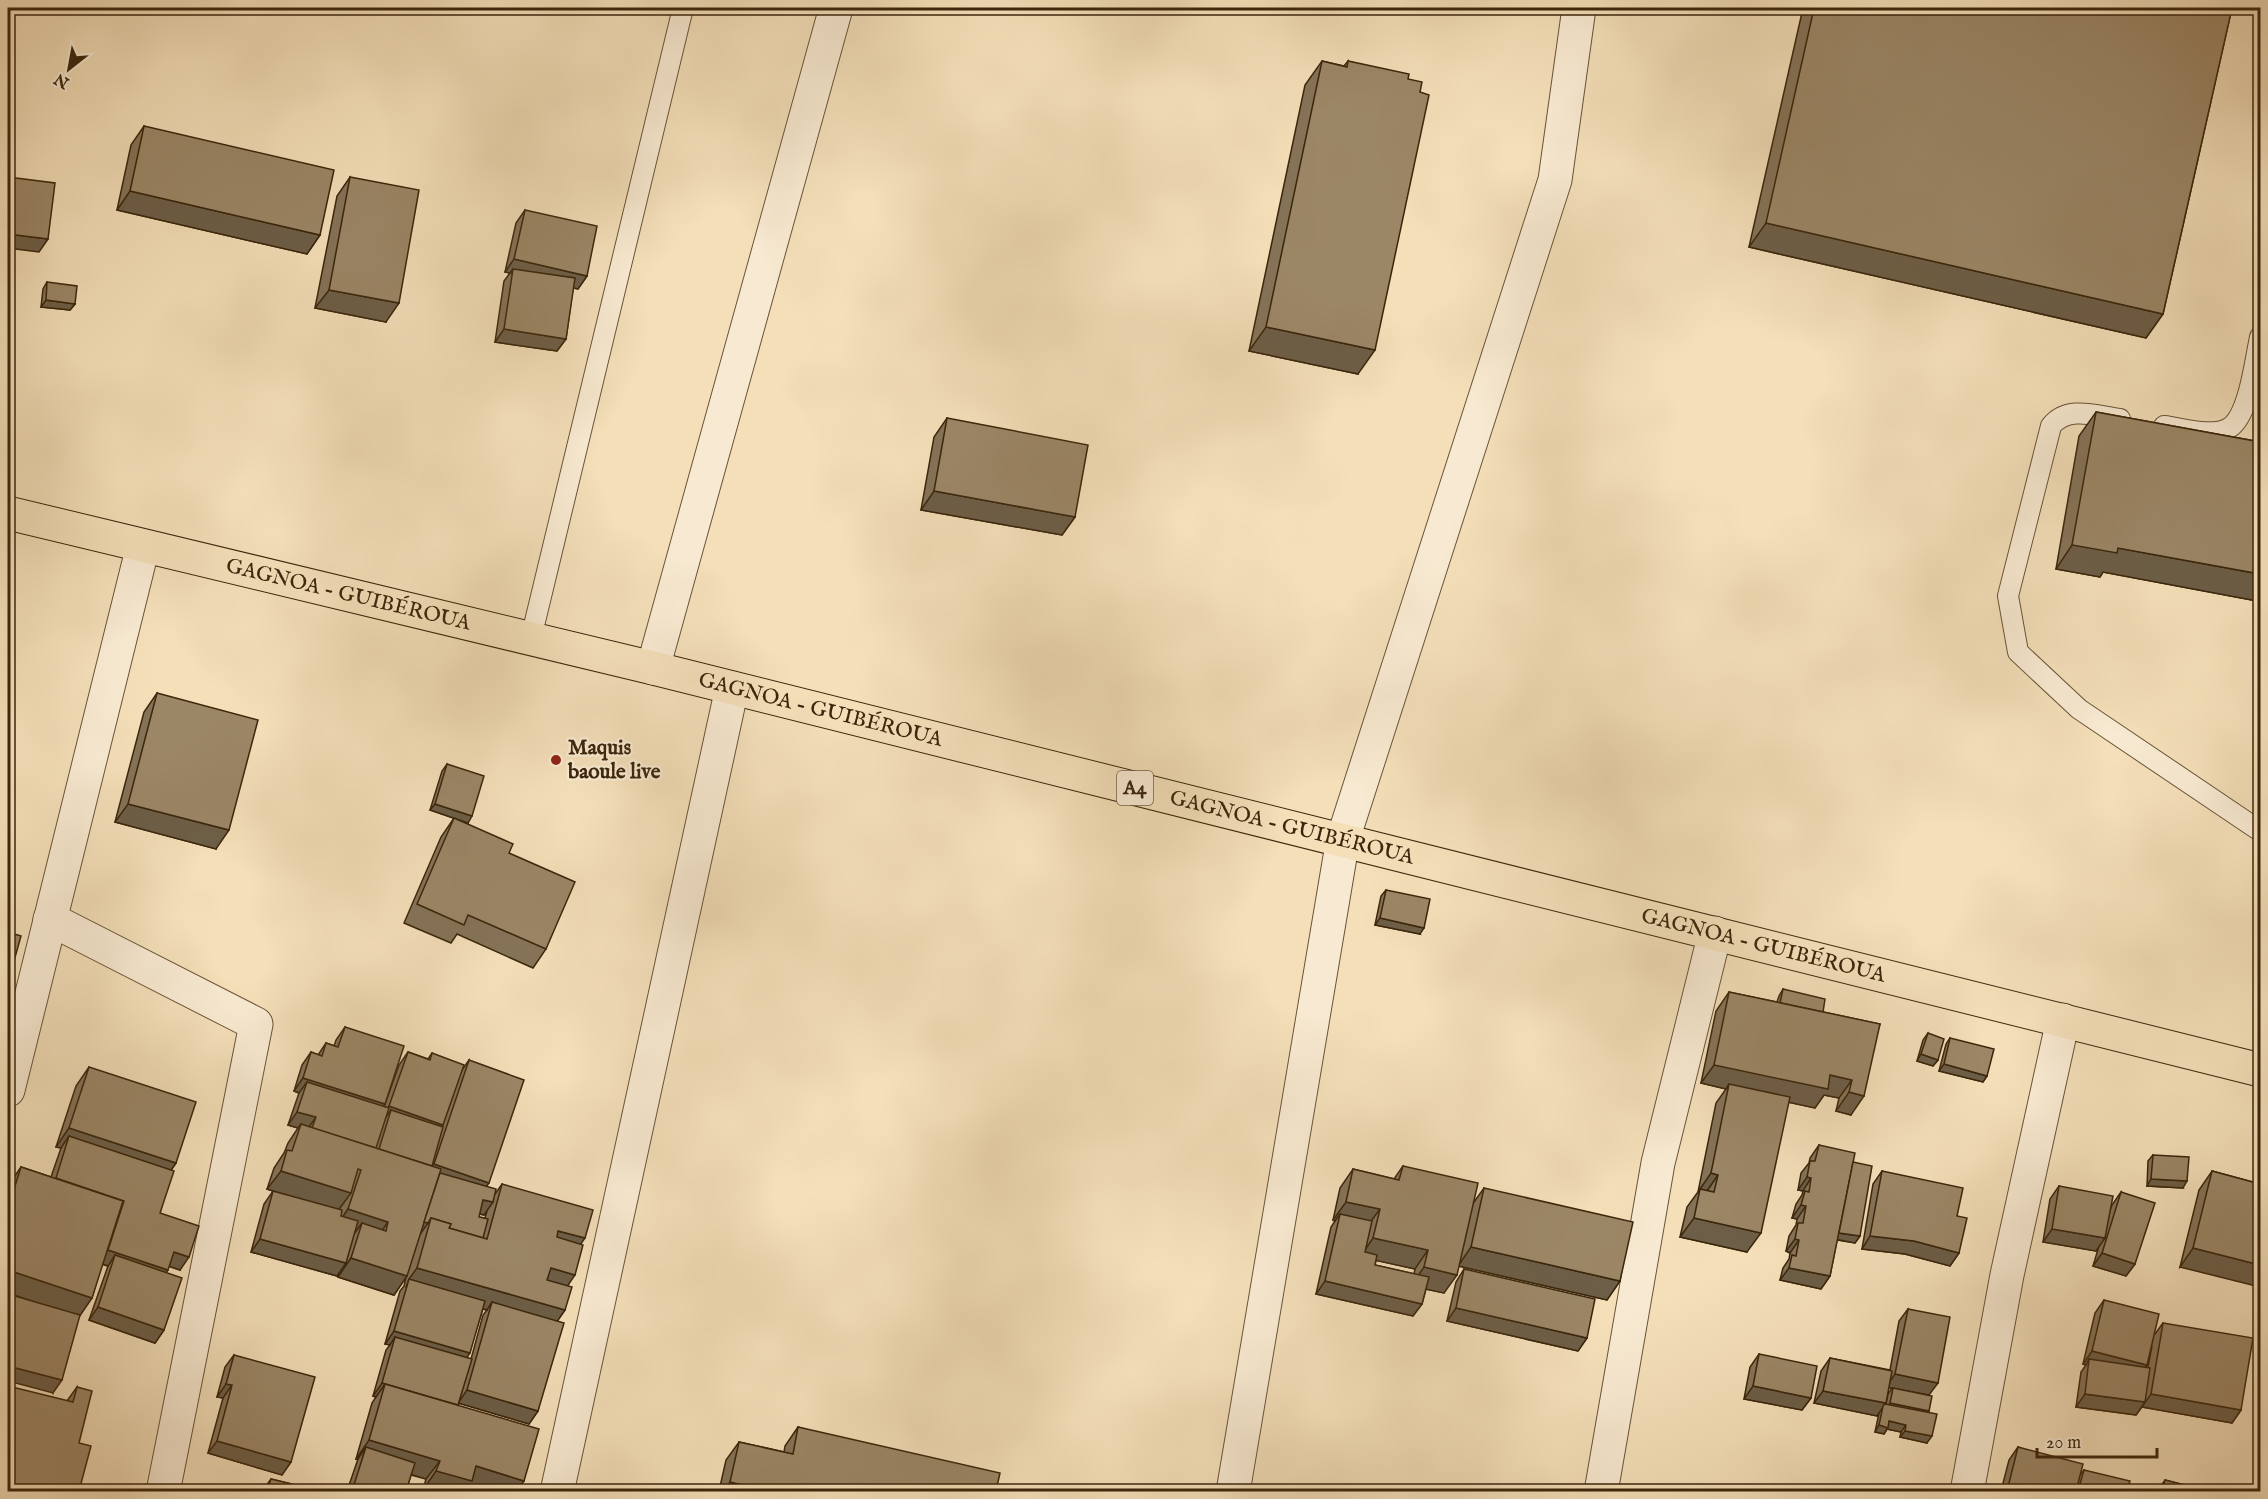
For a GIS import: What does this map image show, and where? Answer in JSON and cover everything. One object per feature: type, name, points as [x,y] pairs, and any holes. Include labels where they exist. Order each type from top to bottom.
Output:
[{"type":"main road","name":"GAGNOA - GUIBÉROUA","points":[[8,513],[653,668],[2260,1070]]},
{"type":"street","points":[[653,668],[836,8]]},
{"type":"street","points":[[1233,1491],[1343,839],[1555,180],[1579,8]]},
{"type":"street","points":[[8,1090],[143,546]]},
{"type":"street","points":[[557,1491],[732,688]]},
{"type":"street","points":[[50,919],[256,1024],[163,1491]]},
{"type":"street","points":[[1601,1491],[1658,1163],[1715,933]]},
{"type":"street","points":[[1967,1491],[2007,1275],[2063,1020]]},
{"type":"lane","points":[[531,638],[683,8]]},
{"type":"lane","points":[[2260,337],[2247,398],[2239,418],[2228,429],[2209,432],[2071,412],[2059,416],[2051,426],[2008,596],[2018,652],[2079,709],[2260,831]]},
{"type":"building","points":[[1814,8],[2232,8],[2163,314],[1766,223]]},
{"type":"building","points":[[1322,61],[1347,67],[1348,61],[1409,74],[1408,79],[1422,82],[1420,92],[1429,95],[1375,350],[1266,327]]},
{"type":"building","points":[[144,126],[334,170],[320,235],[130,191]]},
{"type":"building","points":[[8,177],[55,183],[48,239],[8,234]]},
{"type":"building","points":[[350,177],[419,190],[399,303],[329,290]]},
{"type":"building","points":[[525,210],[597,226],[587,276],[514,259]]},
{"type":"building","points":[[513,269],[575,278],[566,339],[504,329]]},
{"type":"building","points":[[47,282],[77,286],[75,304],[46,300]]},
{"type":"building","points":[[2096,412],[2260,442],[2260,574],[2118,548],[2117,553],[2072,545]]},
{"type":"building","points":[[947,418],[1088,445],[1075,517],[934,491]]},
{"type":"building","points":[[157,693],[258,720],[229,830],[128,804]]},
{"type":"building","points":[[447,764],[484,776],[472,816],[435,804]]},
{"type":"building","points":[[454,818],[513,844],[509,853],[575,882],[546,949],[468,915],[464,925],[417,904]]},
{"type":"building","points":[[1386,890],[1430,899],[1424,928],[1380,918]]},
{"type":"building","points":[[8,932],[21,936],[14,961],[8,959]]},
{"type":"building","points":[[1783,989],[1825,999],[1823,1012],[1780,1003]]},
{"type":"building","points":[[1729,992],[1880,1024],[1864,1096],[1849,1092],[1852,1080],[1830,1075],[1828,1089],[1714,1065]]},
{"type":"building","points":[[345,1027],[404,1046],[385,1104],[303,1078],[311,1052],[322,1056],[326,1043],[338,1047]]},
{"type":"building","points":[[1928,1033],[1944,1039],[1938,1060],[1921,1054]]},
{"type":"building","points":[[1950,1038],[1994,1049],[1987,1076],[1944,1064]]},
{"type":"building","points":[[408,1052],[430,1060],[432,1053],[464,1065],[443,1125],[389,1106]]},
{"type":"building","points":[[469,1060],[524,1080],[489,1183],[434,1164]]},
{"type":"building","points":[[89,1067],[196,1102],[176,1163],[69,1128]]},
{"type":"building","points":[[307,1082],[389,1108],[376,1148],[312,1128],[316,1117],[297,1112]]},
{"type":"building","points":[[1729,1084],[1790,1097],[1761,1233],[1694,1218],[1700,1189],[1714,1192],[1718,1175],[1711,1173]]},
{"type":"building","points":[[391,1110],[443,1127],[432,1166],[379,1149]]},
{"type":"building","points":[[301,1124],[441,1169],[407,1276],[351,1258],[362,1223],[386,1231],[388,1222],[348,1209],[361,1170],[358,1169],[351,1193],[281,1171],[287,1150],[292,1151]]},
{"type":"building","points":[[69,1136],[174,1171],[160,1213],[199,1226],[189,1257],[174,1252],[168,1270],[108,1250],[124,1201],[56,1178]]},
{"type":"building","points":[[1819,1145],[1855,1153],[1830,1276],[1789,1268],[1792,1255],[1796,1256],[1799,1240],[1795,1239],[1798,1223],[1803,1223],[1806,1206],[1801,1205],[1805,1191],[1809,1192],[1811,1178],[1807,1177],[1810,1161],[1815,1161]]},
{"type":"building","points":[[2153,1155],[2189,1157],[2187,1181],[2151,1179]]},
{"type":"building","points":[[1853,1162],[1872,1166],[1860,1236],[1839,1233]]},
{"type":"building","points":[[1403,1166],[1478,1183],[1457,1275],[1424,1267],[1428,1250],[1373,1238],[1380,1209],[1346,1202],[1353,1169],[1399,1180]]},
{"type":"building","points":[[21,1167],[123,1201],[92,1298],[8,1270],[8,1208]]},
{"type":"building","points":[[1882,1171],[1963,1188],[1957,1216],[1967,1218],[1959,1253],[1914,1241],[1870,1236]]},
{"type":"building","points":[[2212,1171],[2260,1184],[2260,1265],[2193,1248]]},
{"type":"building","points":[[440,1173],[496,1189],[493,1202],[483,1200],[479,1217],[488,1219],[483,1238],[449,1228],[451,1224],[431,1218],[428,1223],[424,1222]]},
{"type":"building","points":[[502,1184],[593,1210],[585,1238],[558,1231],[557,1237],[583,1245],[575,1275],[551,1268],[547,1280],[572,1287],[565,1310],[417,1268],[431,1218],[451,1224],[449,1228],[487,1239]]},
{"type":"building","points":[[2059,1186],[2113,1196],[2105,1238],[2052,1229]]},
{"type":"building","points":[[1484,1188],[1633,1222],[1620,1281],[1471,1247]]},
{"type":"building","points":[[273,1191],[342,1210],[341,1216],[358,1221],[346,1263],[260,1239]]},
{"type":"building","points":[[2121,1192],[2155,1203],[2135,1264],[2102,1253]]},
{"type":"building","points":[[1340,1214],[1372,1221],[1365,1252],[1377,1255],[1375,1265],[1429,1277],[1422,1304],[1325,1281]]},
{"type":"building","points":[[115,1255],[182,1278],[164,1330],[98,1307]]},
{"type":"building","points":[[1464,1269],[1595,1299],[1587,1338],[1456,1308]]},
{"type":"building","points":[[409,1279],[485,1301],[470,1353],[394,1331]]},
{"type":"building","points":[[8,1294],[80,1315],[62,1380],[8,1366]]},
{"type":"building","points":[[2104,1300],[2159,1314],[2147,1365],[2092,1351]]},
{"type":"building","points":[[492,1302],[564,1323],[538,1411],[467,1390]]},
{"type":"building","points":[[1908,1309],[1950,1317],[1938,1383],[1895,1374]]},
{"type":"building","points":[[2163,1323],[2253,1338],[2241,1410],[2151,1394]]},
{"type":"building","points":[[395,1337],[472,1359],[458,1405],[382,1383]]},
{"type":"building","points":[[1759,1354],[1817,1366],[1811,1398],[1753,1386]]},
{"type":"building","points":[[234,1355],[315,1377],[291,1462],[217,1441],[232,1385],[226,1384]]},
{"type":"building","points":[[1830,1358],[1892,1371],[1886,1403],[1823,1391]]},
{"type":"building","points":[[2089,1359],[2150,1368],[2145,1402],[2085,1394]]},
{"type":"building","points":[[385,1384],[539,1429],[524,1481],[476,1466],[472,1481],[436,1471],[440,1461],[369,1440]]},
{"type":"building","points":[[8,1386],[73,1402],[77,1387],[92,1391],[79,1443],[91,1446],[79,1491],[8,1491]]},
{"type":"building","points":[[1893,1388],[1932,1396],[1929,1411],[1890,1403]]},
{"type":"building","points":[[1885,1404],[1937,1414],[1932,1436],[1905,1431],[1906,1425],[1889,1421],[1888,1428],[1879,1425]]},
{"type":"building","points":[[798,1427],[1000,1473],[996,1491],[759,1491],[760,1489],[730,1482],[739,1442],[793,1454]]},
{"type":"building","points":[[366,1447],[415,1463],[406,1491],[352,1491]]},
{"type":"building","points":[[2018,1447],[2083,1464],[2076,1491],[2007,1491]]},
{"type":"building","points":[[2084,1470],[2130,1481],[2127,1491],[2078,1491]]},
{"type":"building","points":[[271,1479],[320,1491],[267,1491]]},
{"type":"building","points":[[2165,1480],[2208,1491],[2162,1491]]},
{"type":"place","name":"Maquis baoule live","points":[[556,760]]}]
